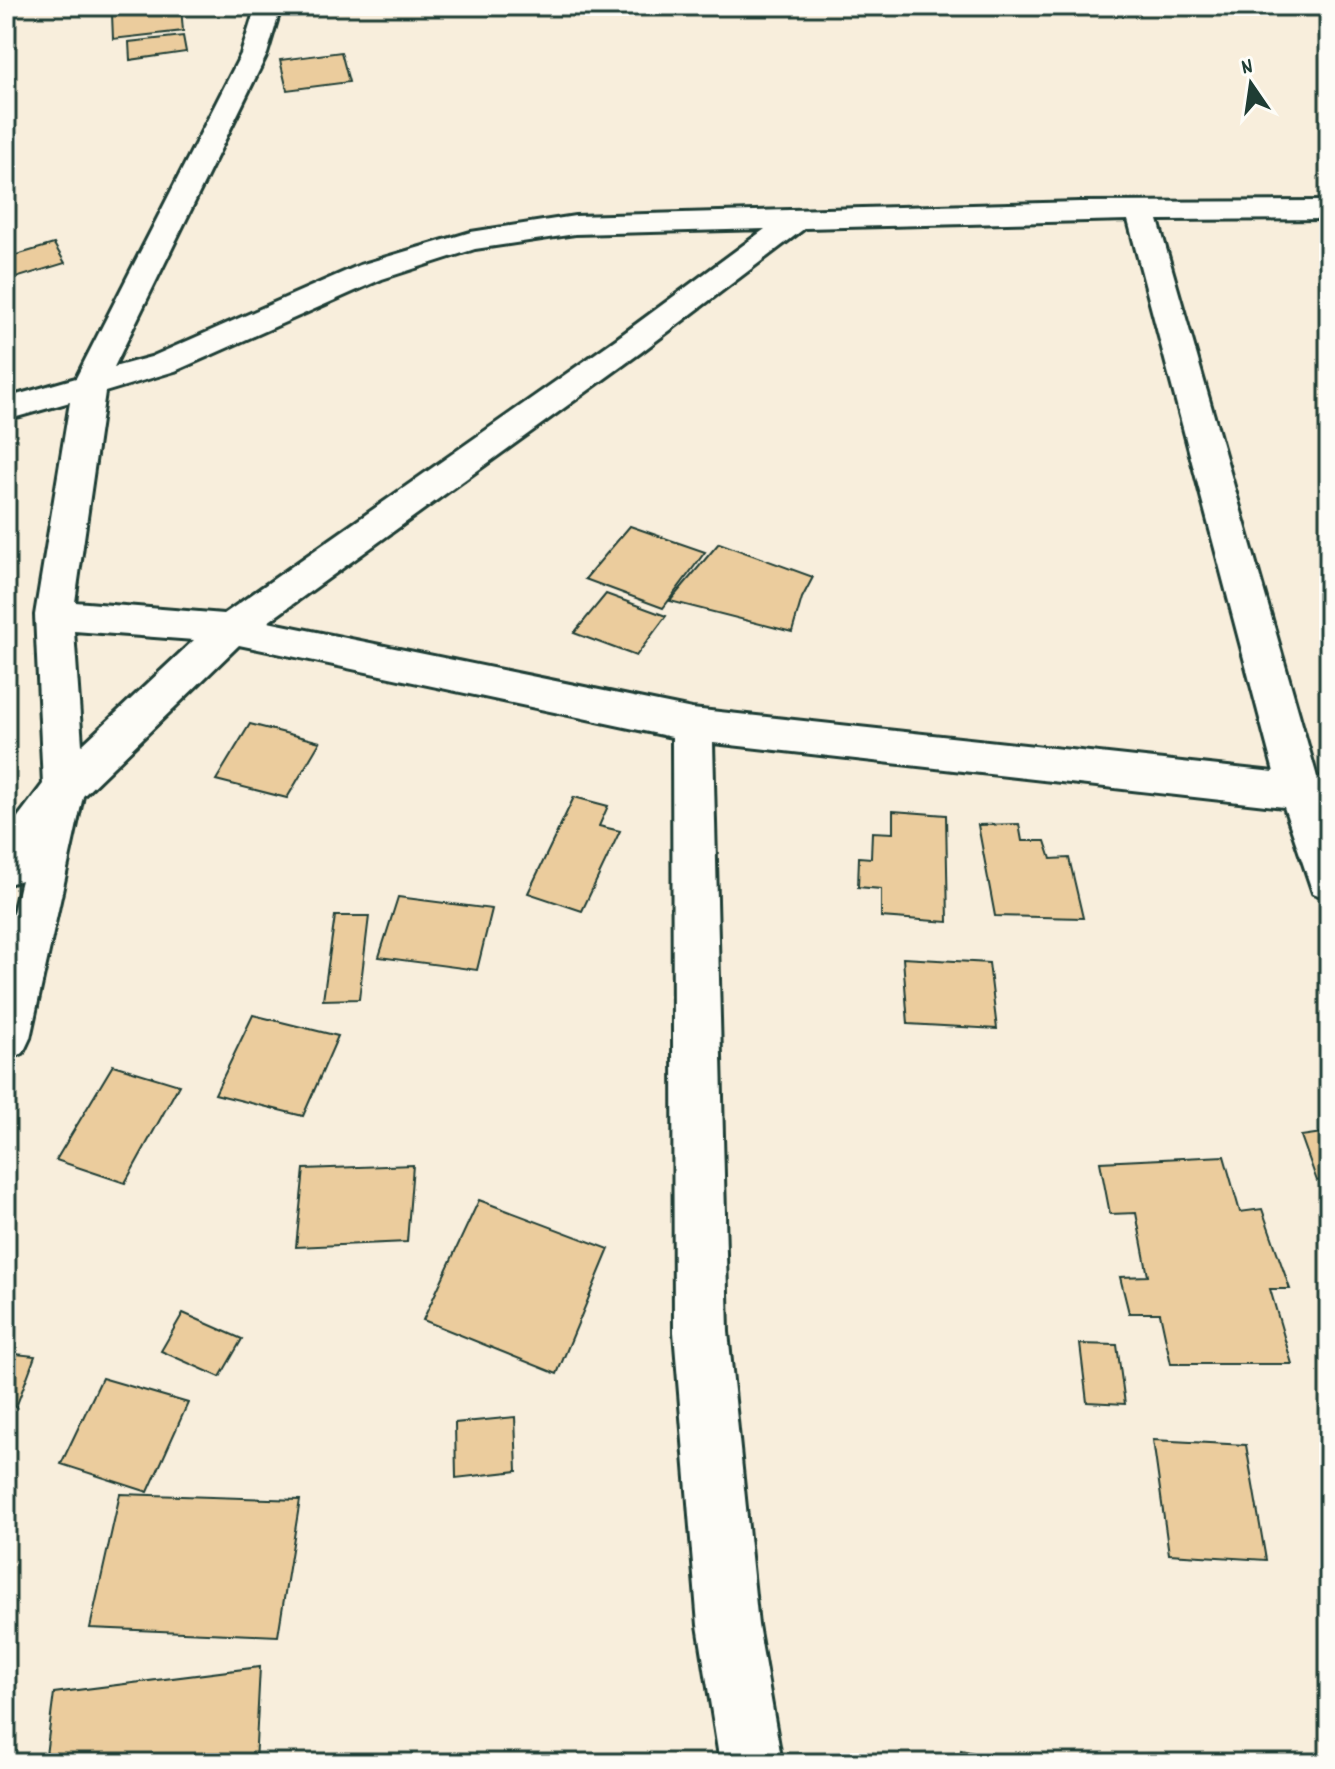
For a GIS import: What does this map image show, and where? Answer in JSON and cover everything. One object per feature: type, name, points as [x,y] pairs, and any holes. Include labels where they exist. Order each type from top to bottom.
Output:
[{"type":"street","points":[[6,1038],[64,788],[54,615],[89,385],[254,54],[269,6],[316,6]]},
{"type":"street","points":[[6,409],[163,364],[371,272],[471,241],[575,225],[1141,211],[1329,210]]},
{"type":"street","points":[[1141,211],[1315,794],[1329,880]]},
{"type":"street","points":[[6,867],[64,788],[231,629],[628,346],[799,218]]},
{"type":"street","points":[[54,615],[231,629],[692,725],[1315,794]]},
{"type":"street","points":[[692,725],[701,1332],[728,1625],[751,1763]]},
{"type":"building","points":[[181,7],[183,31],[113,39],[112,14]]},
{"type":"building","points":[[183,36],[186,52],[130,60],[129,42]]},
{"type":"building","points":[[341,52],[349,82],[287,90],[280,60]]},
{"type":"building","points":[[54,244],[65,263],[6,281],[6,258]]},
{"type":"building","points":[[630,526],[705,552],[663,608],[585,579]]},
{"type":"building","points":[[719,543],[813,577],[802,598],[792,632],[670,601]]},
{"type":"building","points":[[606,594],[666,616],[636,656],[574,633]]},
{"type":"building","points":[[250,724],[320,742],[287,798],[216,780]]},
{"type":"building","points":[[574,797],[608,806],[599,826],[620,831],[582,911],[528,893]]},
{"type":"building","points":[[893,811],[946,815],[948,922],[881,917],[881,889],[858,887],[859,857],[871,858],[872,832],[893,833]]},
{"type":"building","points":[[1019,824],[1022,841],[1045,841],[1051,859],[1069,858],[1083,918],[995,916],[978,825]]},
{"type":"building","points":[[398,897],[492,909],[477,970],[379,957]]},
{"type":"building","points":[[335,916],[369,916],[359,999],[323,1000]]},
{"type":"building","points":[[903,958],[989,963],[997,1029],[908,1024]]},
{"type":"building","points":[[253,1015],[338,1036],[303,1116],[215,1094]]},
{"type":"building","points":[[113,1065],[179,1085],[125,1183],[56,1160]]},
{"type":"building","points":[[1329,1132],[1329,1179],[1317,1181],[1301,1136]]},
{"type":"building","points":[[1224,1156],[1240,1212],[1262,1209],[1290,1289],[1270,1289],[1292,1364],[1171,1364],[1160,1313],[1129,1313],[1120,1277],[1148,1276],[1136,1213],[1110,1214],[1100,1162]]},
{"type":"building","points":[[413,1165],[407,1242],[296,1247],[304,1169]]},
{"type":"building","points":[[479,1200],[609,1249],[557,1374],[423,1320]]},
{"type":"building","points":[[183,1313],[242,1339],[220,1377],[161,1351]]},
{"type":"building","points":[[1080,1344],[1117,1345],[1125,1404],[1087,1402]]},
{"type":"building","points":[[6,1353],[35,1356],[16,1407],[6,1405]]},
{"type":"building","points":[[102,1378],[188,1403],[148,1492],[61,1464]]},
{"type":"building","points":[[515,1417],[517,1471],[456,1478],[455,1423]]},
{"type":"building","points":[[1153,1440],[1246,1445],[1266,1560],[1169,1554]]},
{"type":"building","points":[[120,1494],[300,1500],[278,1636],[90,1628]]},
{"type":"building","points":[[260,1667],[255,1763],[45,1763],[54,1693]]},
{"type":"building","points":[[961,1750],[1018,1763],[959,1763]]}]
